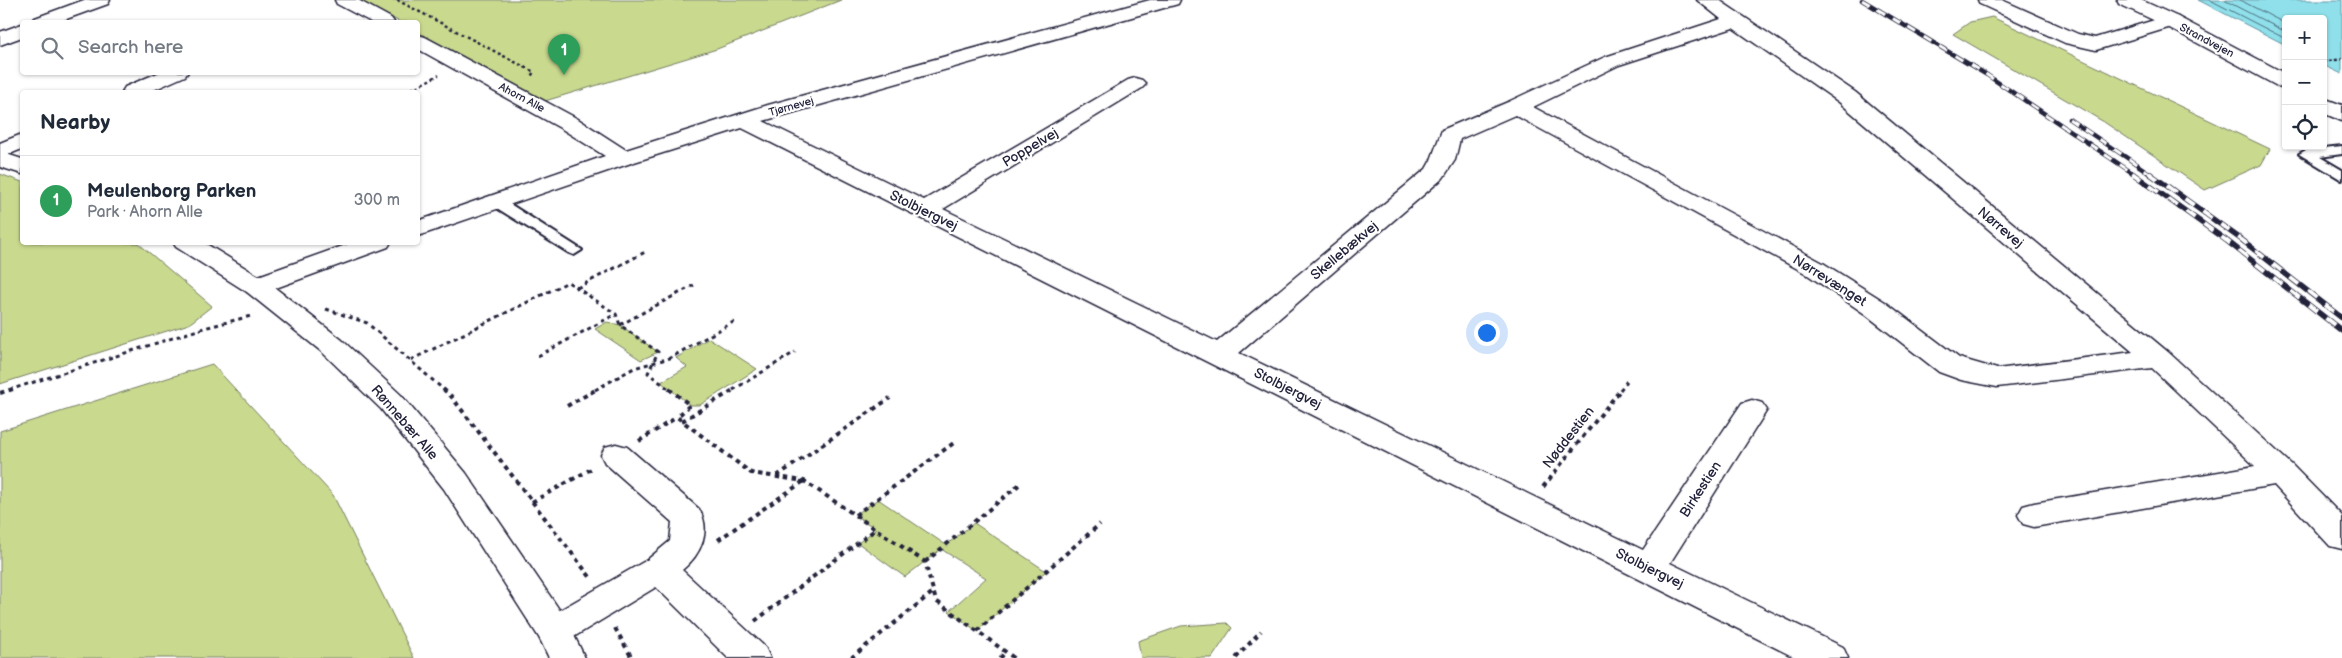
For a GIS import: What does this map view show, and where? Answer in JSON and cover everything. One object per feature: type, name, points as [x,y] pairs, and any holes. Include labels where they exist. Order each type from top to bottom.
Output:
[{"type":"street","points":[[47,20],[100,0]]},
{"type":"street","points":[[344,0],[380,20]]},
{"type":"street","name":"Tjørnevej","points":[[420,228],[623,158],[744,120],[1171,0]]},
{"type":"street","name":"Nørrevej","points":[[1706,0],[1847,98],[2158,358],[2281,473],[2342,538]]},
{"type":"street","points":[[1987,0],[2072,38],[2096,44],[2171,21]]},
{"type":"street","name":"Strandvejen","points":[[2126,0],[2171,21],[2282,81]]},
{"type":"street","points":[[1516,107],[1612,61],[1737,20]]},
{"type":"street","points":[[0,39],[20,31]]},
{"type":"street","name":"Ahorn Alle","points":[[420,42],[570,124],[623,158]]},
{"type":"street","points":[[138,90],[171,75]]},
{"type":"street","name":"Poppelvej","points":[[924,210],[1135,84]]},
{"type":"street","points":[[2325,105],[2342,114]]},
{"type":"street","name":"Skellebækvej","points":[[1220,354],[1435,173],[1443,160],[1450,135],[1516,107]]},
{"type":"street","name":"Nørrevænget","points":[[1516,107],[1814,268],[1875,308],[1949,365],[1971,373],[1997,378],[2158,358]]},
{"type":"street","name":"Stolbjergvej","points":[[744,120],[1220,354],[1830,658]]},
{"type":"street","points":[[0,151],[20,143]]},
{"type":"street","points":[[0,159],[20,166]]},
{"type":"street","name":"Rønnebær Alle","points":[[190,245],[256,286],[332,346],[392,402],[455,481],[560,644]]},
{"type":"street","points":[[256,286],[371,245]]},
{"type":"street","name":"Birkestien","points":[[1649,568],[1752,410]]},
{"type":"street","points":[[560,644],[603,602],[671,561],[690,536],[688,518],[616,455]]},
{"type":"street","points":[[2034,515],[2281,473]]},
{"type":"street","points":[[671,561],[742,648]]},
{"type":"lane","points":[[2342,150],[2306,154],[2342,176]]},
{"type":"lane","points":[[497,202],[574,250]]},
{"type":"path","points":[[398,0],[534,72],[518,95]]},
{"type":"path","points":[[2327,61],[2342,59]]},
{"type":"path","points":[[410,90],[459,65]]},
{"type":"path","points":[[576,288],[647,251]]},
{"type":"path","points":[[411,360],[568,282],[616,314],[620,325],[658,352],[648,373],[690,405],[677,417],[750,473],[804,481],[925,562],[936,601],[1014,658]]},
{"type":"path","points":[[620,325],[694,284]]},
{"type":"path","points":[[320,308],[345,314],[366,324],[411,360],[451,396],[590,576],[603,602],[603,608],[632,658]]},
{"type":"path","points":[[538,356],[616,314]]},
{"type":"path","points":[[0,393],[204,328],[251,316]]},
{"type":"path","points":[[567,406],[634,368],[670,358],[734,321]]},
{"type":"path","points":[[682,421],[795,352]]},
{"type":"path","name":"Nøddestien","points":[[1527,507],[1627,380]]},
{"type":"path","points":[[777,477],[890,398]]},
{"type":"path","points":[[855,516],[955,442]]},
{"type":"path","points":[[671,561],[700,552],[804,481]]},
{"type":"path","points":[[925,562],[1020,484]]},
{"type":"path","points":[[977,631],[1100,524]]},
{"type":"path","points":[[742,648],[876,529]]},
{"type":"path","points":[[851,658],[933,592]]},
{"type":"path","points":[[1236,658],[1261,631]]},
{"type":"path","points":[[1000,658],[1006,652]]},
{"type":"green space","points":[[358,0],[841,0],[717,49],[545,101],[420,33],[420,20],[396,20]]},
{"type":"green space","points":[[1992,17],[2270,149],[2261,165],[2205,190],[2104,122],[1953,34],[1970,22]]},
{"type":"green space","points":[[0,174],[20,181],[20,245],[140,245],[212,306],[189,324],[0,384]]},
{"type":"green space","points":[[607,322],[620,325],[658,352],[641,360],[595,329]]},
{"type":"green space","points":[[709,338],[757,369],[700,405],[690,405],[661,382],[687,367],[676,358]]},
{"type":"green space","points":[[212,364],[333,495],[414,658],[0,658],[0,431]]},
{"type":"green space","points":[[878,499],[946,545],[974,523],[1046,571],[977,631],[949,611],[986,578],[941,549],[905,577],[858,543],[876,529],[855,515]]},
{"type":"green space","points":[[1227,623],[1232,628],[1212,658],[1141,658],[1138,641],[1181,626]]},
{"type":"water","points":[[2198,0],[2342,0],[2342,74],[2327,67],[2327,15],[2282,15],[2282,43]]},
{"type":"railway","points":[[1862,0],[1987,75],[2134,174]]},
{"type":"railway","points":[[2069,119],[2151,174]]},
{"type":"railway","points":[[2132,173],[2227,241],[2342,331]]},
{"type":"railway","points":[[2149,173],[2242,240],[2342,318]]},
{"type":"place","name":"Meulenborg Parken","points":[[564,75]]}]
